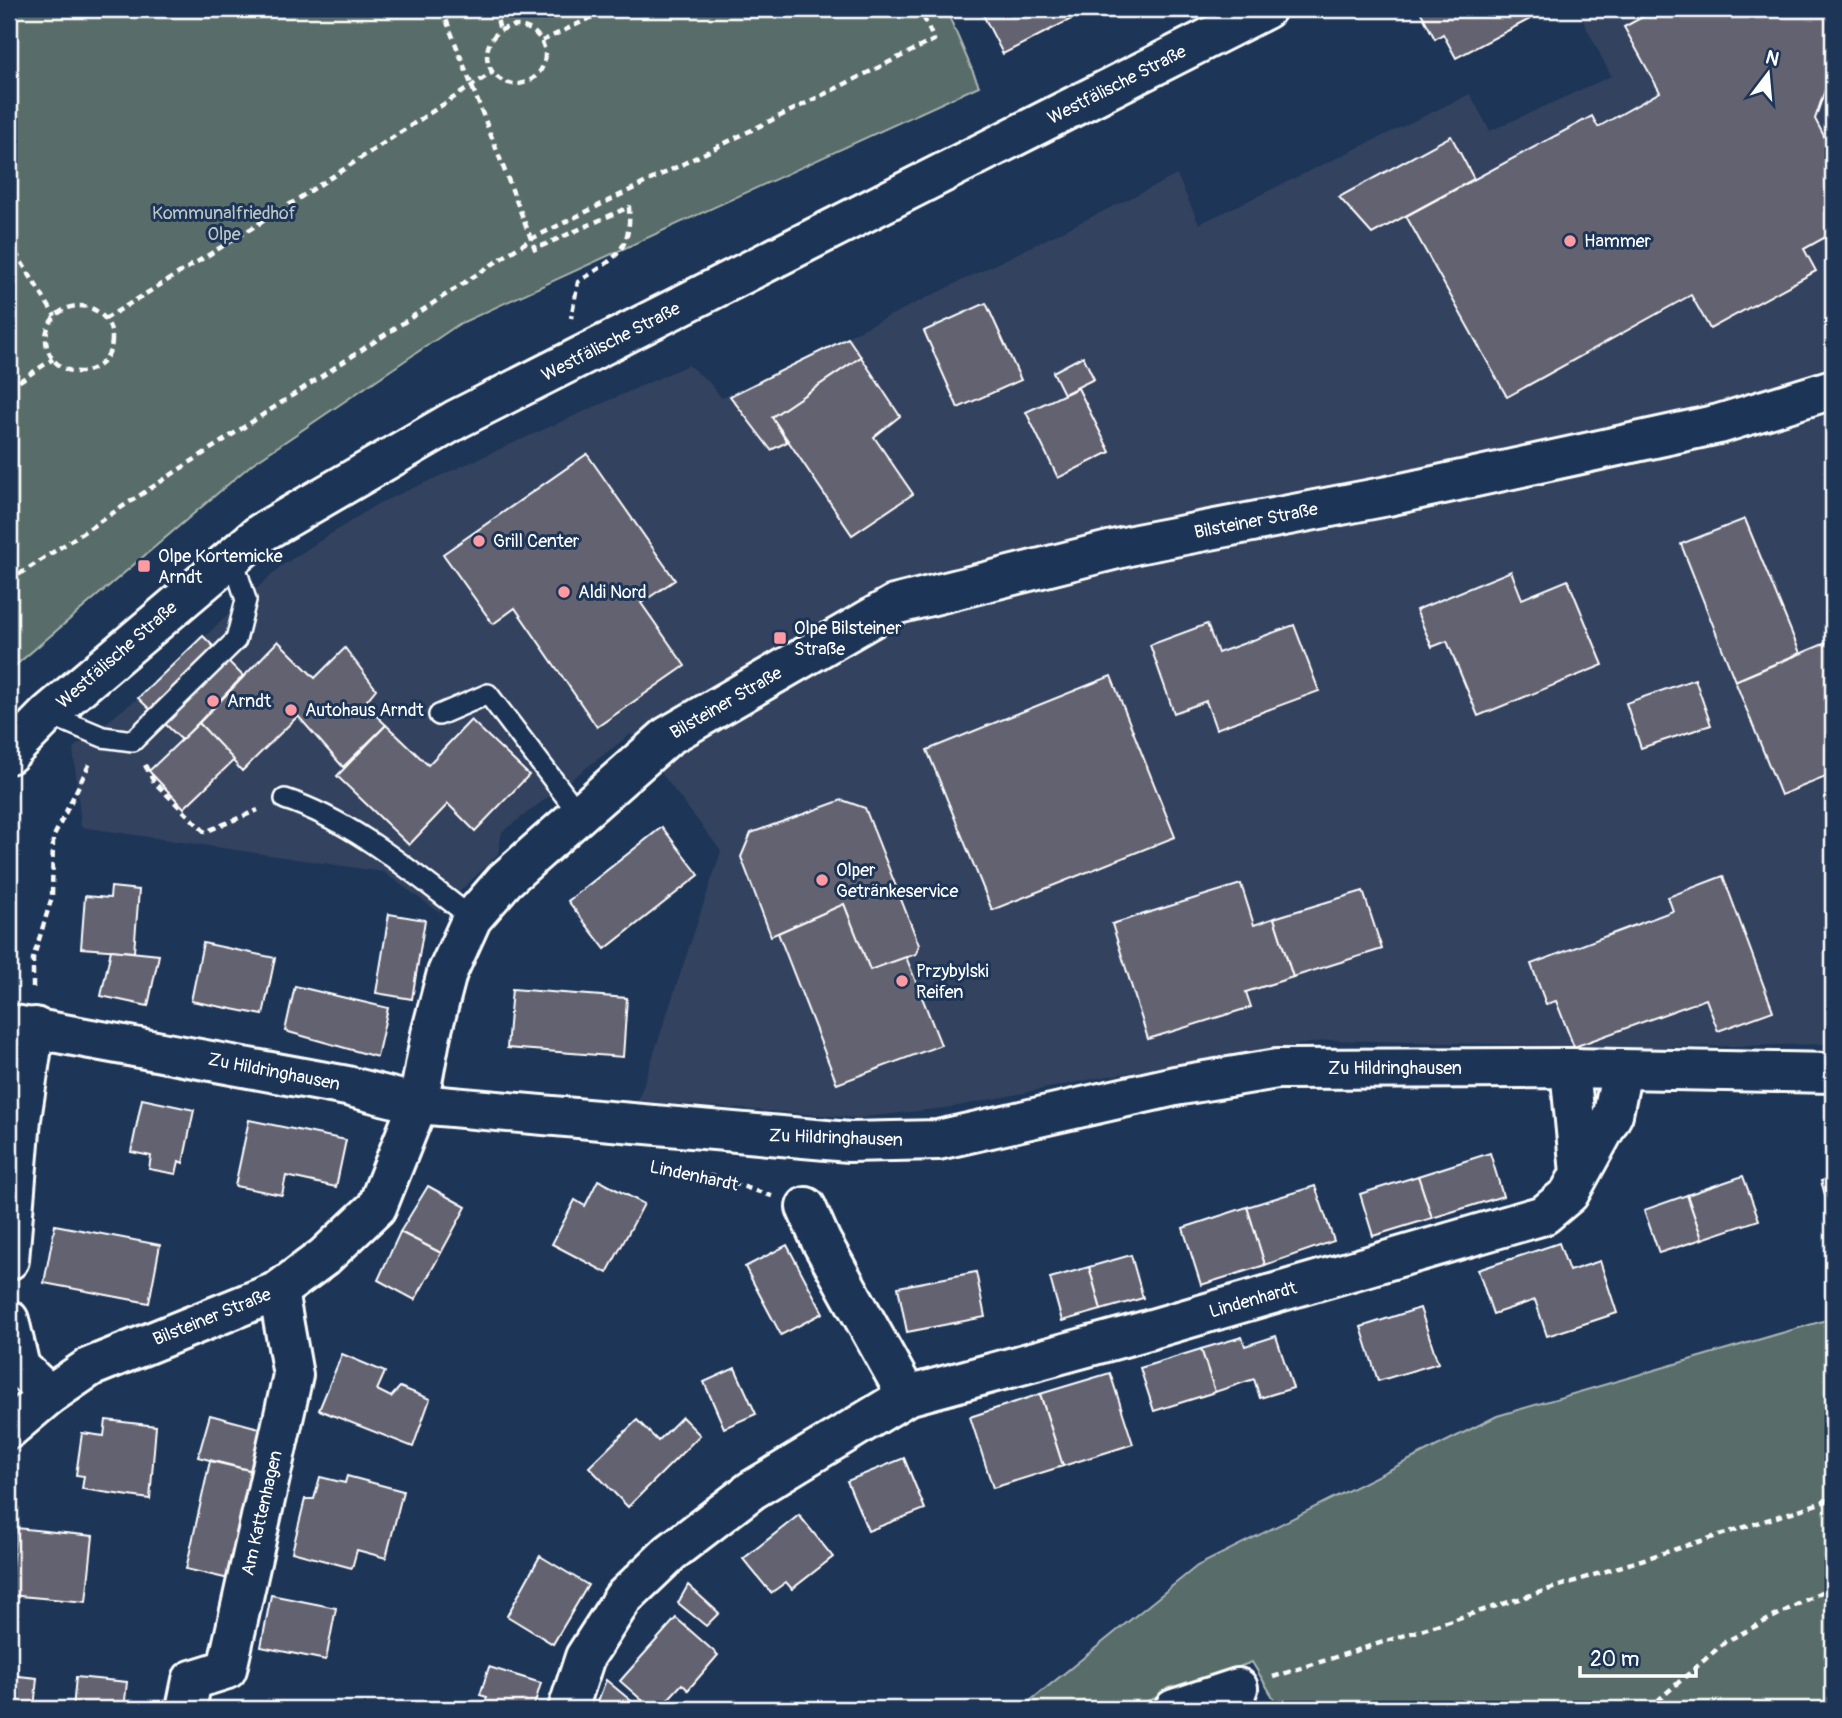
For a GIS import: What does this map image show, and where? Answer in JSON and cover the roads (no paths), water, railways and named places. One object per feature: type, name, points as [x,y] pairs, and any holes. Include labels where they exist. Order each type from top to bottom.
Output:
[{"type":"street","name":"Westfälische Straße","points":[[9,754],[48,714],[261,533],[457,419],[1266,9]]},
{"type":"street","name":"Bilsteiner Straße","points":[[9,1429],[49,1395],[90,1367],[278,1291],[324,1257],[377,1207],[418,1104],[431,1034],[447,973],[472,918],[505,880],[668,736],[894,605],[1137,544],[1388,496],[1719,424],[1833,389]]},
{"type":"street","name":"Zu Hildringhausen","points":[[26,1015],[418,1104],[849,1142],[938,1140],[1175,1086],[1277,1069],[1570,1068],[1833,1073]]},
{"type":"street","points":[[9,1259],[26,1015]]},
{"type":"street","points":[[1570,1068],[1580,1173]]},
{"type":"street","name":"Lindenhardt","points":[[568,1709],[585,1657],[623,1598],[670,1553],[752,1490],[907,1396],[1144,1332],[1544,1215],[1569,1194],[1613,1114],[1620,1093],[1622,1070]]},
{"type":"street","points":[[806,1207],[821,1241],[907,1396]]},
{"type":"street","name":"Am Kattenhagen","points":[[186,1709],[192,1680],[227,1669],[293,1375],[278,1291]]},
{"type":"street","points":[[9,1320],[20,1367],[49,1395]]},
{"type":"street","points":[[1174,1709],[1244,1698]]},
{"type":"lane","points":[[48,714],[103,737],[133,741],[236,640],[246,600],[232,556]]},
{"type":"lane","points":[[439,715],[488,694],[579,814]]},
{"type":"lane","points":[[285,799],[318,810],[396,860],[472,918]]},
{"type":"place","name":"Hammer","points":[[1570,241]]},
{"type":"place","name":"Grill Center","points":[[479,541]]},
{"type":"place","name":"Olpe Kortemicke Arndt","points":[[144,566]]},
{"type":"place","name":"Aldi Nord","points":[[564,592]]},
{"type":"place","name":"Olpe Bilsteiner Straße","points":[[780,638]]},
{"type":"place","name":"Arndt","points":[[213,701]]},
{"type":"place","name":"Autohaus Arndt","points":[[291,710]]},
{"type":"place","name":"Olper Getränkeservice","points":[[822,880]]},
{"type":"place","name":"Przybylski Reifen","points":[[902,981]]},
{"type":"park label","name":"Kommunalfriedhof Olpe","points":[[224,223]]}]
